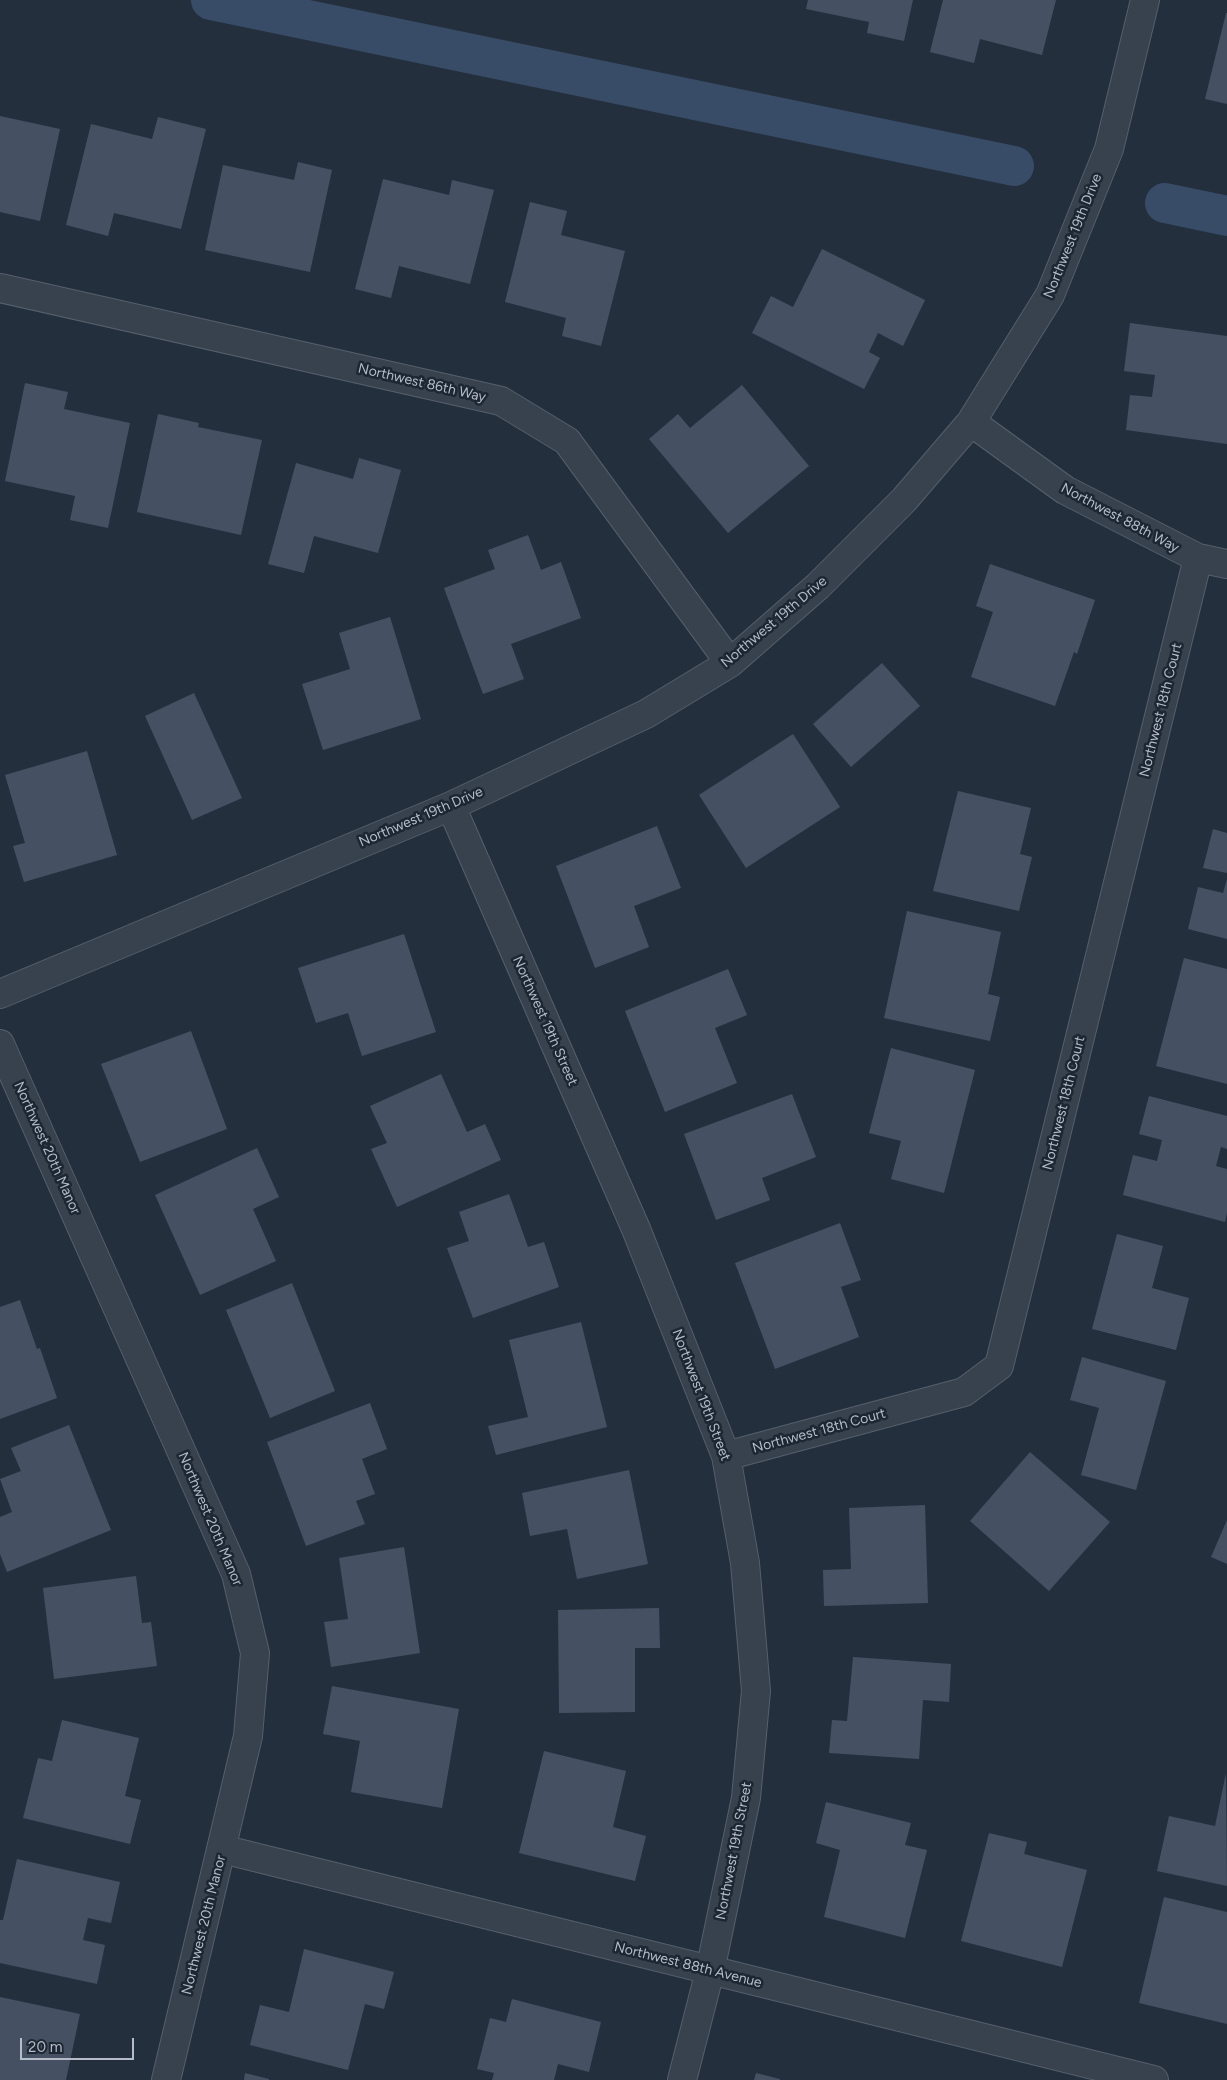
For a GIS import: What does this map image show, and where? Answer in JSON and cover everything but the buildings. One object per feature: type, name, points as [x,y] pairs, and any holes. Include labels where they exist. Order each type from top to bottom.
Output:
[{"type":"street","name":"Northwest 19th Drive","points":[[0,994],[451,806],[646,714],[730,663],[818,586],[904,500],[971,422],[1050,295],[1108,149],[1145,0]]},
{"type":"street","name":"Northwest 86th Way","points":[[0,288],[501,401],[567,440],[730,663]]},
{"type":"street","name":"Northwest 88th Way","points":[[971,422],[1065,490],[1198,558],[1227,564]]},
{"type":"street","name":"Northwest 18th Court","points":[[726,1456],[964,1392],[999,1366],[1198,558]]},
{"type":"street","name":"Northwest 19th Street","points":[[451,806],[636,1229],[726,1456],[745,1563],[756,1691],[746,1798],[710,1971],[682,2080]]},
{"type":"street","name":"Northwest 20th Manor","points":[[0,1044],[236,1574],[255,1653],[248,1736],[166,2080]]},
{"type":"street","name":"Northwest 88th Avenue","points":[[222,1849],[1154,2080]]},
{"type":"waterway","points":[[211,0],[1014,166]]},
{"type":"waterway","points":[[1165,203],[1227,216]]}]
